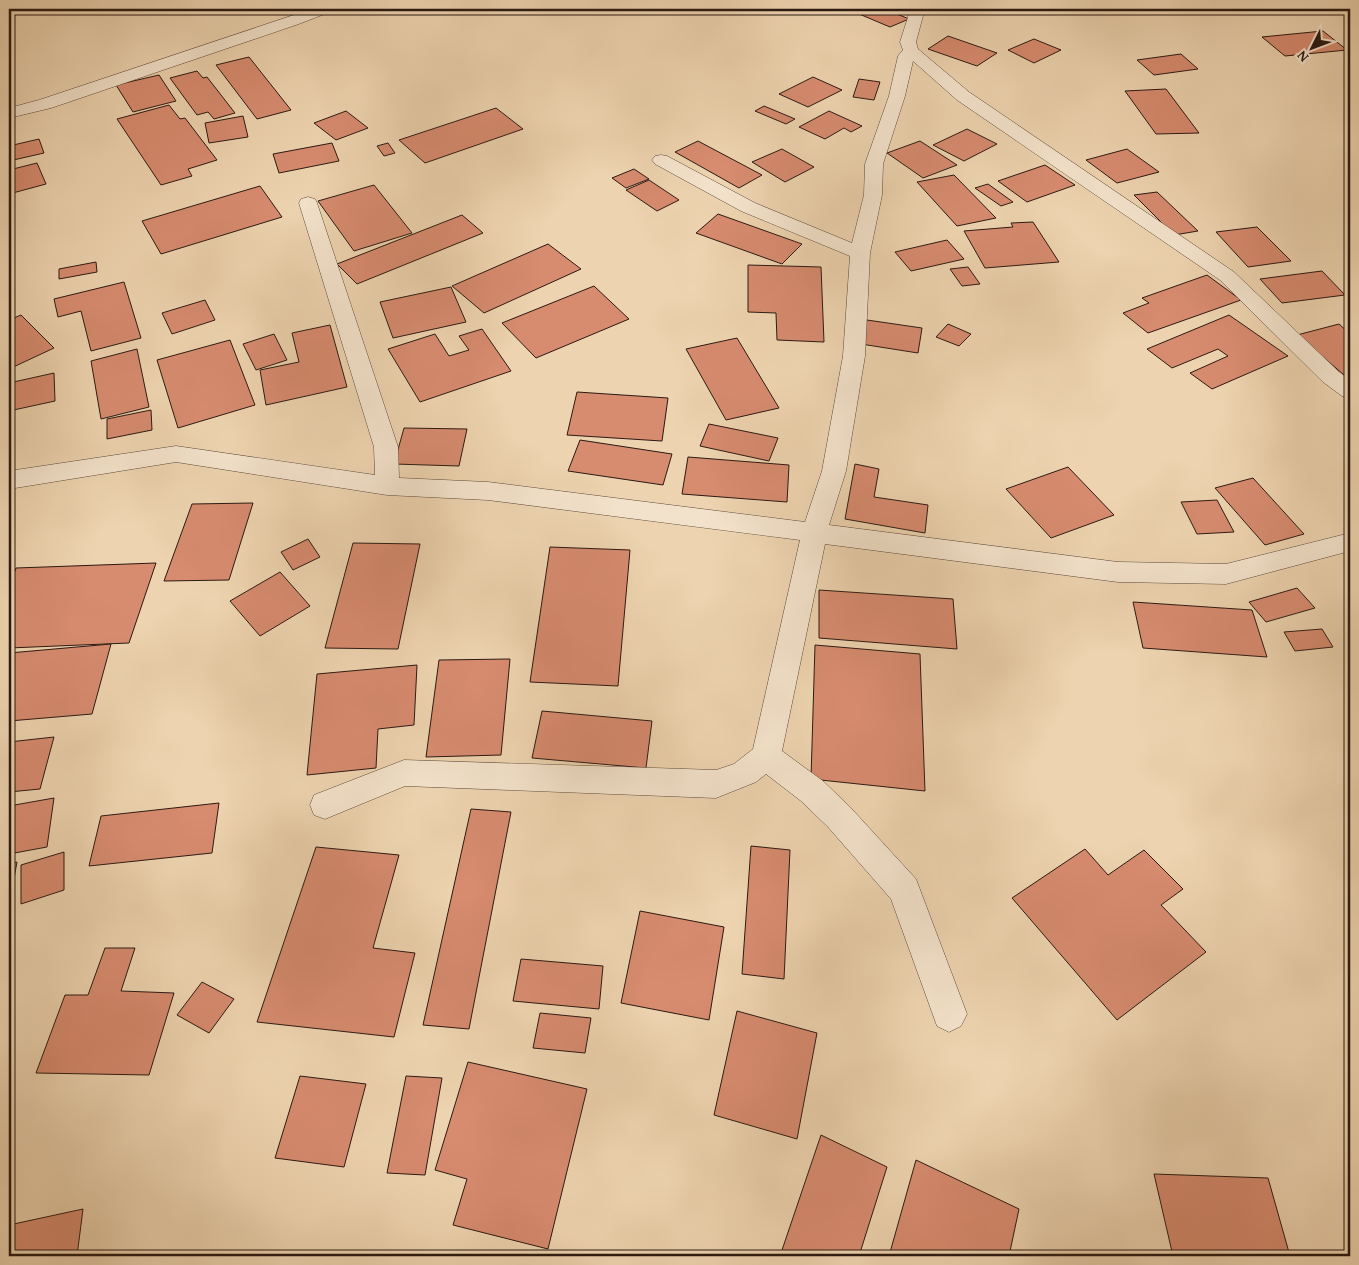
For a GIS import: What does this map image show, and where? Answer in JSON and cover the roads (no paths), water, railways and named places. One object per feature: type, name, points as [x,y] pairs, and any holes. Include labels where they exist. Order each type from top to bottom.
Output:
[{"type":"street","points":[[9,113],[64,98],[326,9]]},
{"type":"street","points":[[920,10],[908,42],[911,51],[963,96],[1227,276],[1331,377],[1350,391]]},
{"type":"street","points":[[325,805],[404,773],[716,784],[745,773],[766,756],[814,533],[834,471],[854,356],[860,253],[874,195],[874,164],[897,96],[906,56],[911,51]]},
{"type":"street","points":[[661,160],[748,207],[860,253]]},
{"type":"street","points":[[308,203],[386,446],[387,486]]},
{"type":"street","points":[[9,480],[176,454],[387,486],[488,491],[1118,572],[1226,574],[1350,542]]},
{"type":"street","points":[[766,756],[839,816],[872,856],[904,890],[950,1014]]}]
